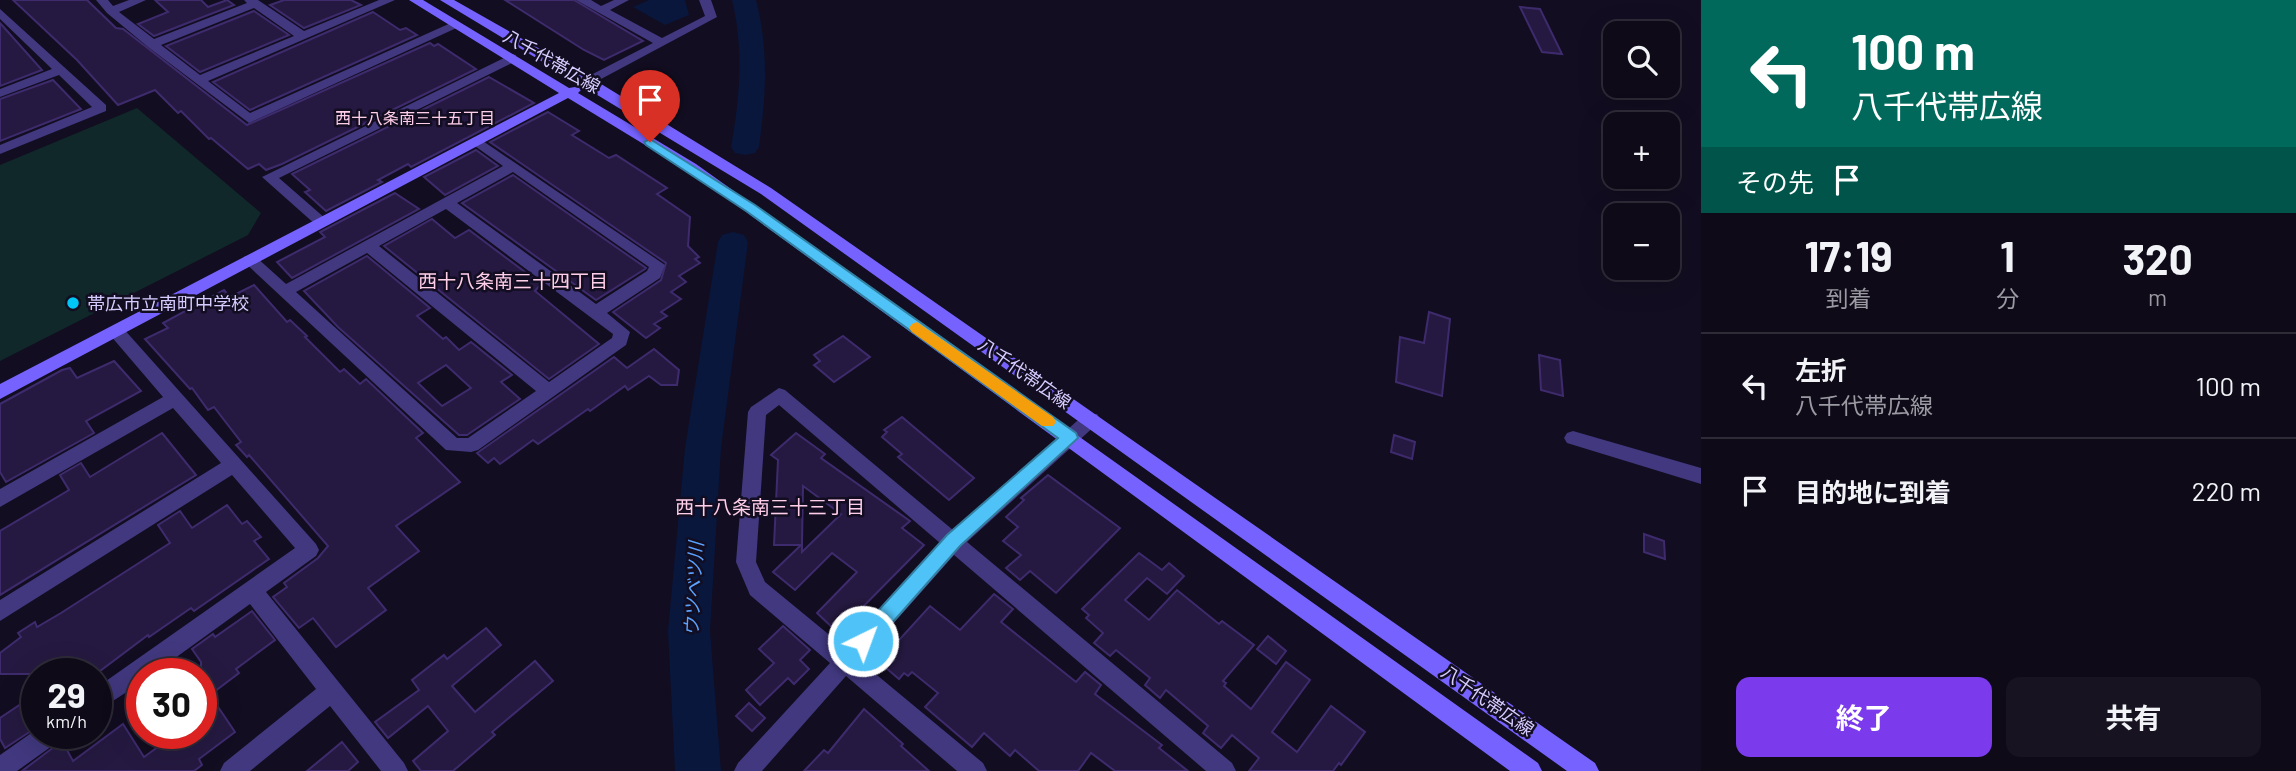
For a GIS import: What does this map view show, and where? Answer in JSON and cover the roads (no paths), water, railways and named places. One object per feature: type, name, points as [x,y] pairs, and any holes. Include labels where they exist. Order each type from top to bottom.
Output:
[{"type":"main road","name":"八千代帯広線","points":[[415,0],[691,167],[1530,771]]},
{"type":"main road","name":"八千代帯広線","points":[[446,0],[588,82],[766,191],[1587,771]]},
{"type":"main road","points":[[0,392],[588,82]]},
{"type":"street","points":[[102,0],[111,11],[248,119],[457,25]]},
{"type":"street","points":[[111,11],[140,0]]},
{"type":"street","points":[[199,80],[389,0]]},
{"type":"street","points":[[582,0],[662,43]]},
{"type":"street","points":[[601,10],[623,0]]},
{"type":"street","points":[[588,82],[710,17],[705,0]]},
{"type":"street","points":[[152,44],[253,2],[303,36]]},
{"type":"street","points":[[0,13],[101,108],[0,150]]},
{"type":"street","points":[[321,222],[269,177],[512,58]]},
{"type":"street","points":[[0,93],[60,70]]},
{"type":"street","points":[[477,141],[657,265],[654,274],[596,312]]},
{"type":"street","points":[[285,290],[513,166]]},
{"type":"street","points":[[250,260],[453,445],[471,445],[620,341],[622,332],[447,202]]},
{"type":"street","points":[[368,245],[548,391]]},
{"type":"street","points":[[112,691],[309,550],[116,331]]},
{"type":"street","points":[[975,771],[757,588],[746,562],[757,412],[779,395],[1224,771]]},
{"type":"street","points":[[0,499],[176,398]]},
{"type":"street","points":[[747,771],[954,541],[1091,419]]},
{"type":"street","points":[[1573,438],[1701,476]]},
{"type":"street","points":[[0,611],[233,465]]},
{"type":"street","points":[[252,592],[396,771]]},
{"type":"street","points":[[232,771],[332,690]]},
{"type":"street","points":[[0,769],[28,749]]},
{"type":"water","points":[[649,0],[685,0],[689,15],[665,25],[633,7]]},
{"type":"waterway","name":"ウツベツ川","points":[[744,0],[752,39],[754,74],[745,147]]},
{"type":"waterway","name":"ウツベツ川","points":[[698,771],[689,631],[703,448],[733,242]]},
{"type":"place","name":"帯広市立南町中学校","points":[[73,303]]},
{"type":"district","name":"西十八条南三十五丁目","points":[[415,117]]},
{"type":"district","name":"西十八条南三十四丁目","points":[[513,280]]},
{"type":"district","name":"西十八条南三十三丁目","points":[[770,506]]}]
